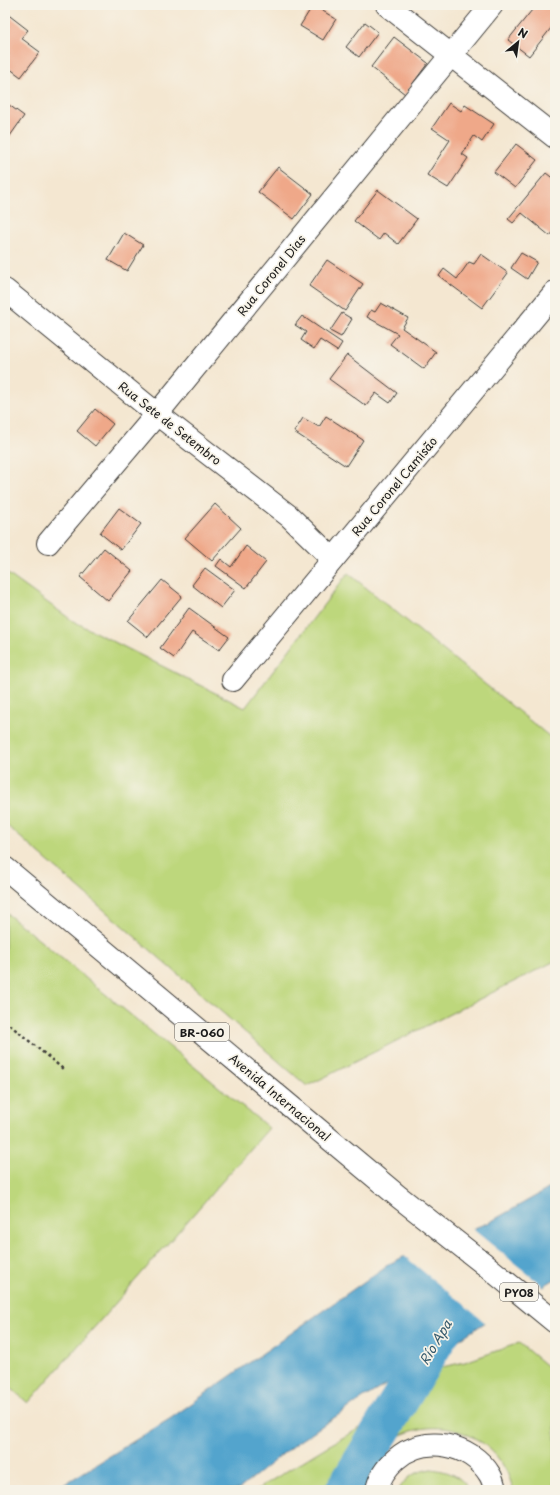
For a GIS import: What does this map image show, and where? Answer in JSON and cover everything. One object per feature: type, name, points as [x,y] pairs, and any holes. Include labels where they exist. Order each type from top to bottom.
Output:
[{"type":"main road","points":[[387,5],[555,137]]},
{"type":"main road","name":"Rua Coronel Dias","points":[[48,544],[157,414],[492,5]]},
{"type":"main road","name":"Rua Sete de Setembro","points":[[5,290],[157,414],[289,516],[333,559]]},
{"type":"main road","name":"Rua Coronel Camisão","points":[[233,680],[555,292]]},
{"type":"main road","name":"Avenida Internacional","points":[[5,868],[399,1196],[483,1262]]},
{"type":"main road","name":"PY08","points":[[483,1262],[555,1322]]},
{"type":"main road","points":[[377,1490],[378,1485],[388,1467],[402,1454],[421,1446],[441,1444],[460,1449],[477,1460],[490,1476],[496,1490]]},
{"type":"path","points":[[5,1021],[63,1069]]},
{"type":"green space","points":[[5,572],[73,621],[245,708],[348,573],[555,741],[555,961],[307,1086],[5,824]]},
{"type":"green space","points":[[5,912],[269,1128],[28,1403],[5,1383]]},
{"type":"green space","points":[[519,1343],[555,1373],[555,1490],[513,1490],[505,1468],[491,1451],[474,1438],[454,1430],[433,1428],[412,1431],[392,1440],[375,1455],[363,1471],[357,1490],[256,1490],[326,1447],[428,1390],[432,1375],[442,1367],[465,1362]]},
{"type":"green space","points":[[431,1469],[443,1471],[458,1477],[469,1490],[398,1490],[412,1475]]},
{"type":"water","points":[[555,1185],[555,1279],[440,1352],[362,1399],[295,1444],[238,1490],[55,1490],[171,1418],[389,1264],[422,1248],[490,1222]]},
{"type":"pier","points":[[470,1227],[544,1287],[487,1324],[403,1255]]},
{"type":"building","points":[[313,5],[336,19],[323,40],[300,26]]},
{"type":"building","points":[[536,5],[555,5],[555,23],[529,56],[508,40]]},
{"type":"building","points":[[6,13],[28,30],[21,38],[40,52],[21,77],[5,65],[5,60],[9,54],[5,51]]},
{"type":"building","points":[[365,22],[378,32],[359,57],[346,47]]},
{"type":"building","points":[[394,37],[428,63],[405,94],[371,67]]},
{"type":"building","points":[[5,102],[24,116],[5,143]]},
{"type":"building","points":[[449,103],[461,111],[465,105],[494,124],[482,142],[474,136],[462,154],[468,158],[448,188],[427,175],[450,140],[432,128]]},
{"type":"building","points":[[516,144],[537,160],[515,188],[494,172]]},
{"type":"building","points":[[278,167],[313,194],[294,219],[258,192]]},
{"type":"building","points":[[546,173],[555,180],[555,230],[550,236],[522,213],[513,223],[508,219]]},
{"type":"building","points":[[378,190],[417,219],[398,244],[384,233],[379,240],[354,221]]},
{"type":"building","points":[[124,233],[143,245],[127,271],[108,260]]},
{"type":"building","points":[[521,253],[537,262],[527,279],[511,268]]},
{"type":"building","points":[[481,254],[508,273],[482,308],[439,276],[444,269],[457,279],[469,262],[474,264]]},
{"type":"building","points":[[327,260],[363,284],[345,311],[309,286]]},
{"type":"building","points":[[381,303],[408,318],[402,328],[436,352],[424,369],[390,344],[398,334],[367,317],[371,310],[375,312]]},
{"type":"building","points":[[342,313],[352,319],[341,337],[330,331]]},
{"type":"building","points":[[302,316],[342,343],[337,351],[320,340],[314,349],[301,340],[306,332],[295,325]]},
{"type":"building","points":[[347,355],[397,393],[390,403],[376,393],[366,406],[329,379]]},
{"type":"building","points":[[95,409],[113,424],[95,446],[77,431]]},
{"type":"building","points":[[326,416],[363,440],[346,466],[294,432],[303,418],[319,427]]},
{"type":"building","points":[[215,504],[241,528],[212,561],[185,538]]},
{"type":"building","points":[[119,508],[141,524],[121,550],[100,533]]},
{"type":"building","points":[[246,546],[266,562],[246,588],[216,566],[221,559],[231,567]]},
{"type":"building","points":[[104,548],[132,571],[108,601],[80,577]]},
{"type":"building","points":[[205,568],[235,590],[221,608],[192,585]]},
{"type":"building","points":[[162,580],[182,596],[148,637],[128,621]]},
{"type":"building","points":[[189,608],[229,637],[219,650],[192,632],[174,658],[160,648]]},
{"type":"waterway","name":"Río Apa","points":[[345,1490],[450,1317]]}]
